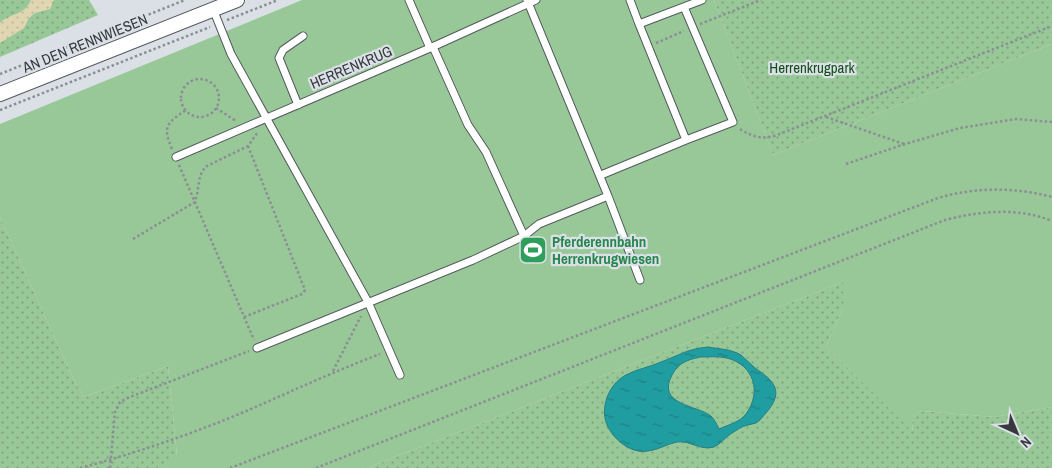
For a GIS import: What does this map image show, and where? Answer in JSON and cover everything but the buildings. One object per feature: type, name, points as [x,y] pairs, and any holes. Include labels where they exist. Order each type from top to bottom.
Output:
[{"type":"street","name":"AN DEN RENNWIESEN","points":[[0,94],[237,0]]},
{"type":"lane","points":[[409,0],[468,125],[486,152],[524,236]]},
{"type":"lane","points":[[630,0],[686,140]]},
{"type":"lane","points":[[640,24],[702,0]]},
{"type":"lane","points":[[531,1],[601,175],[640,280]]},
{"type":"lane","name":"HERRENKRUG","points":[[176,157],[431,48],[531,1]]},
{"type":"lane","points":[[601,175],[732,122],[684,7]]},
{"type":"lane","points":[[214,9],[231,54],[265,119],[368,302],[400,374]]},
{"type":"lane","points":[[298,105],[279,58],[283,50],[303,36]]},
{"type":"lane","points":[[257,348],[439,274],[524,236],[539,224],[608,196]]},
{"type":"path","points":[[0,74],[185,0]]},
{"type":"path","points":[[0,110],[278,0]]},
{"type":"path","points":[[648,46],[761,0]]},
{"type":"path","points":[[732,122],[746,133],[766,138],[1052,26]]},
{"type":"path","points":[[200,79],[211,82],[216,88],[219,100],[216,108],[209,115],[200,117],[194,116],[186,110],[181,100],[184,88],[188,83],[200,79]]},
{"type":"path","points":[[216,108],[245,128]]},
{"type":"path","points":[[110,468],[115,412],[120,402],[126,398],[257,348],[167,136],[166,130],[172,120],[186,110]]},
{"type":"path","points":[[825,116],[905,144]]},
{"type":"path","points":[[133,239],[194,202],[200,176],[205,166],[248,146],[260,130],[265,119]]},
{"type":"path","points":[[846,164],[960,128],[1016,119],[1052,122]]},
{"type":"path","points":[[244,317],[302,294],[305,290],[248,146]]},
{"type":"path","points":[[230,468],[938,198],[960,192],[1001,189],[1052,197]]},
{"type":"path","points":[[316,468],[945,220],[964,215],[993,212],[1028,215],[1052,221]]},
{"type":"path","points":[[332,372],[368,302]]},
{"type":"path","points":[[80,468],[111,460],[232,417],[332,372],[380,354]]},
{"type":"green space","points":[[0,0],[89,0],[98,15],[0,57]]},
{"type":"green space","name":"Pferderennbahn Herrenkrugwiesen","points":[[302,0],[714,0],[773,155],[1052,44],[1052,407],[994,417],[923,411],[914,416],[913,432],[826,347],[843,308],[843,282],[367,468],[158,468],[177,455],[168,366],[84,397],[74,380],[0,217],[0,124]]},
{"type":"green space","name":"Herrenkrugpark","points":[[714,0],[1052,0],[1052,44],[773,155]]},
{"type":"green space","points":[[0,217],[74,380],[84,397],[168,366],[177,456],[158,468],[0,468]]},
{"type":"green space","points":[[843,282],[843,308],[826,347],[913,431],[914,416],[923,411],[994,417],[1052,407],[1052,468],[367,468]]},
{"type":"sand","points":[[31,0],[54,0],[50,9],[35,13],[29,18],[24,28],[0,43],[0,23],[8,17],[21,12]]},
{"type":"water","points":[[708,347],[737,353],[772,382],[775,387],[775,399],[761,418],[756,423],[740,428],[716,446],[709,448],[686,442],[677,442],[642,451],[630,448],[620,442],[608,427],[604,413],[607,398],[614,385],[630,373]],"holes":[[[700,357],[727,358],[744,367],[753,380],[754,397],[746,414],[737,421],[719,429],[711,416],[680,403],[669,393],[672,375],[677,368],[687,361]]]},
{"type":"place","name":"Pferderennbahn Herrenkrugwiesen","points":[[533,250]]}]
